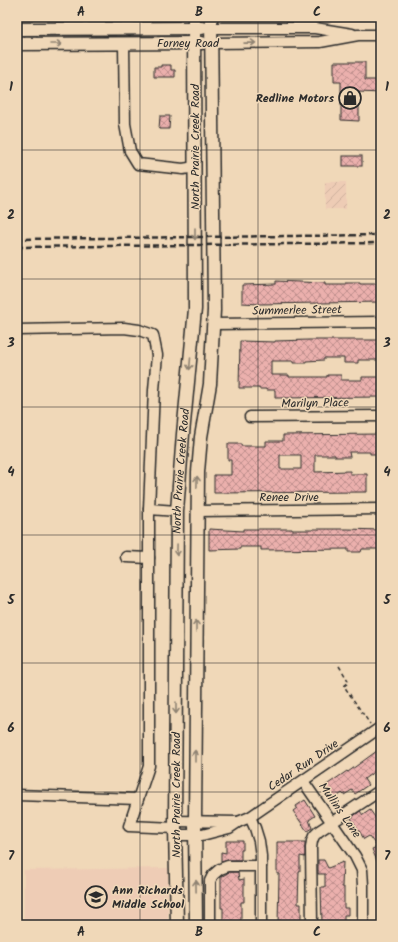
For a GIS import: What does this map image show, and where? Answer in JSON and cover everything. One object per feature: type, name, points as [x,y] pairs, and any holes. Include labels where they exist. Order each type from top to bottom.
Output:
[{"type":"main road","name":"Forney Road","points":[[17,29],[194,22],[211,31],[194,43],[17,44]]},
{"type":"main road","name":"North Prairie Creek Road","points":[[177,925],[175,828],[177,511],[195,309],[194,22]]},
{"type":"main road","name":"North Prairie Creek Road","points":[[196,925],[195,822],[198,472],[201,437],[210,384],[213,324],[211,31]]},
{"type":"main road","points":[[195,167],[212,166]]},
{"type":"main road","points":[[177,511],[197,511]]},
{"type":"main road","points":[[176,679],[196,679]]},
{"type":"street","name":"Forney Road","points":[[211,31],[315,28],[358,35],[381,35]]},
{"type":"street","name":"Forney Road","points":[[211,31],[320,42],[358,35]]},
{"type":"street","points":[[124,44],[125,124],[130,151],[138,164],[183,168],[195,167]]},
{"type":"street","name":"Summerlee Street","points":[[213,324],[381,322]]},
{"type":"street","points":[[17,330],[124,328],[139,330],[153,335],[157,355],[149,509],[149,766],[129,826],[175,828],[195,822],[238,822]]},
{"type":"street","name":"Marilyn Place","points":[[250,417],[381,416]]},
{"type":"street","points":[[149,509],[177,511]]},
{"type":"street","name":"Renee Drive","points":[[197,511],[381,509]]},
{"type":"street","points":[[126,557],[149,558]]},
{"type":"street","name":"Cedar Run Drive","points":[[175,828],[196,836],[229,828],[250,817],[381,728]]},
{"type":"street","name":"Mullins Lane","points":[[303,780],[355,856],[362,870],[364,925]]},
{"type":"street","points":[[17,795],[138,799]]},
{"type":"street","points":[[312,925],[312,841],[319,831],[332,822],[379,795]]},
{"type":"street","points":[[250,817],[259,842],[261,866],[261,925]]},
{"type":"street","points":[[210,925],[210,881],[213,875],[220,869],[228,866],[261,866]]},
{"type":"path","points":[[339,666],[349,682],[344,686],[366,719]]},
{"type":"shaded area","points":[[325,182],[346,182],[346,209],[325,209]]},
{"type":"shaded area","name":"Ann Richards Middle School","points":[[168,868],[168,925],[24,925],[24,870]]},
{"type":"building","name":"Redline Motors","points":[[334,62],[365,62],[365,80],[381,80],[381,93],[359,92],[359,121],[341,120],[341,82],[334,82]]},
{"type":"building","points":[[161,65],[171,65],[171,70],[175,70],[175,77],[154,77],[154,67],[161,67]]},
{"type":"building","points":[[160,116],[170,116],[169,129],[159,129]]},
{"type":"building","points":[[343,156],[362,156],[362,166],[343,166]]},
{"type":"building","points":[[276,281],[325,283],[325,285],[346,285],[346,283],[381,284],[381,302],[242,303],[242,285],[276,284]]},
{"type":"building","points":[[309,340],[381,340],[381,360],[358,360],[358,363],[344,363],[344,358],[324,358],[324,360],[306,361],[306,363],[293,363],[293,361],[271,361],[271,375],[289,375],[289,377],[327,377],[327,375],[341,375],[341,380],[362,380],[362,377],[381,377],[381,397],[275,398],[275,390],[239,388],[240,341],[275,342]]},
{"type":"building","points":[[381,434],[381,454],[370,454],[370,452],[349,452],[350,457],[315,455],[315,472],[350,471],[350,474],[367,474],[367,492],[214,493],[214,475],[231,475],[231,460],[228,460],[228,444],[241,444],[241,446],[266,446],[266,441],[283,441],[283,435]],"holes":[[[280,455],[301,455],[301,469],[280,469]]]},
{"type":"building","points":[[209,529],[243,531],[243,529],[379,530],[379,549],[362,549],[361,552],[348,552],[348,549],[261,550],[261,547],[240,547],[240,549],[209,550]]},
{"type":"building","points":[[381,748],[381,767],[364,779],[368,785],[355,794],[352,790],[344,795],[342,793],[334,799],[325,786],[347,771],[348,772]]},
{"type":"building","points":[[305,800],[315,816],[309,820],[312,828],[307,831],[293,811],[297,808],[296,806]]},
{"type":"building","points":[[370,810],[377,820],[381,817],[381,871],[372,849],[377,847],[369,836],[364,839],[351,818],[360,811],[363,815]]},
{"type":"building","points":[[226,841],[243,841],[241,860],[228,860],[221,862],[221,852],[226,853]]},
{"type":"building","points":[[277,842],[305,842],[305,857],[300,856],[299,871],[298,904],[301,904],[301,925],[278,925],[279,874],[277,874]]},
{"type":"building","points":[[318,860],[324,860],[328,868],[343,862],[342,887],[344,887],[344,908],[348,908],[348,915],[344,915],[344,923],[322,923],[321,887],[325,887],[325,874],[318,874]]},
{"type":"building","points":[[229,872],[238,872],[239,880],[244,879],[244,902],[241,902],[241,925],[223,925],[223,908],[221,908],[221,877]]},
{"type":"railway","points":[[17,239],[381,235]]},
{"type":"railway","points":[[17,247],[381,243]]},
{"type":"place","name":"Redline Motors","points":[[350,98]]},
{"type":"place","name":"Ann Richards Middle School","points":[[96,897]]}]
